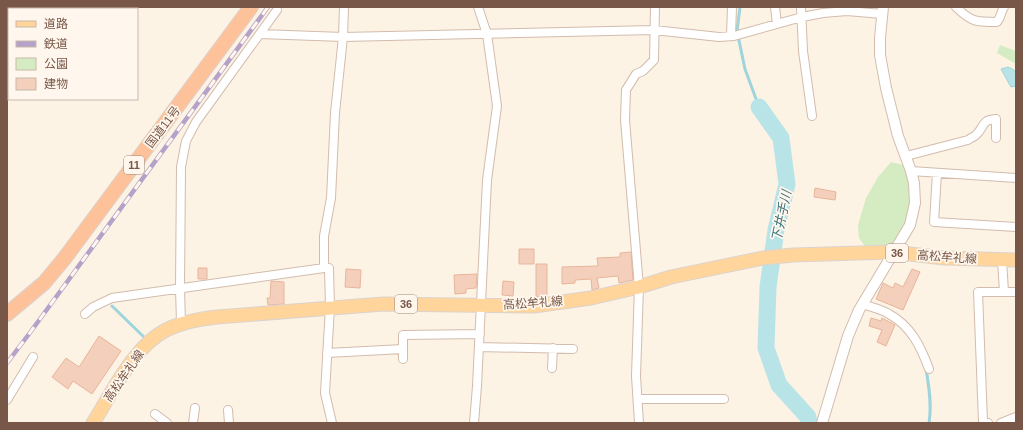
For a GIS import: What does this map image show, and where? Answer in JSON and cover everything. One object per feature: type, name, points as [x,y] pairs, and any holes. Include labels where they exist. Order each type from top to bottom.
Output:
[{"type":"highway","name":"国道11号","points":[[7,314],[44,283],[64,259],[251,7]]},
{"type":"main road","name":"高松牟礼線","points":[[93,423],[132,361],[147,344],[165,330],[181,323],[217,317],[383,304],[534,306],[591,298],[639,287],[671,277],[778,256],[893,252],[944,258],[1016,260]]},
{"type":"street","points":[[324,268],[324,236],[331,198],[335,113],[343,37],[344,7]]},
{"type":"street","points":[[474,423],[480,334],[487,180],[497,106],[487,34],[478,7]]},
{"type":"street","points":[[639,423],[636,376],[639,287],[625,120],[626,90],[636,74],[654,60],[655,7]]},
{"type":"street","points":[[732,7],[732,36]]},
{"type":"street","points":[[776,7],[776,24]]},
{"type":"street","points":[[801,7],[803,51],[812,116]]},
{"type":"street","points":[[956,7],[966,17],[975,21],[987,22],[997,22],[1004,7]]},
{"type":"street","points":[[181,323],[181,167],[186,141],[196,122],[277,10]]},
{"type":"street","points":[[260,34],[343,37],[654,30],[718,37],[747,33],[802,17],[823,13],[883,10],[880,55],[886,88],[898,136],[914,183],[915,203],[910,225],[862,304],[848,336],[822,423]]},
{"type":"street","points":[[906,156],[968,140],[975,136],[983,123],[989,119],[996,119],[996,138]]},
{"type":"street","points":[[911,172],[1016,178]]},
{"type":"street","points":[[937,173],[934,222],[1016,227]]},
{"type":"street","points":[[1002,260],[1004,292]]},
{"type":"street","points":[[85,314],[93,307],[112,298],[329,268],[330,308],[325,393],[332,423]]},
{"type":"street","points":[[988,423],[983,422],[978,292],[1016,292]]},
{"type":"street","points":[[862,304],[889,314],[908,327],[915,338],[929,369]]},
{"type":"street","points":[[403,359],[403,335],[480,334]]},
{"type":"street","points":[[479,347],[573,349]]},
{"type":"street","points":[[552,368],[553,348]]},
{"type":"street","points":[[327,353],[403,349]]},
{"type":"street","points":[[7,400],[33,357]]},
{"type":"street","points":[[638,399],[724,398]]},
{"type":"street","points":[[193,423],[195,408]]},
{"type":"street","points":[[228,410],[229,423]]},
{"type":"street","points":[[155,414],[167,423]]},
{"type":"street","points":[[1001,423],[1016,417]]},
{"type":"green space","points":[[1000,45],[1016,51],[1016,64],[997,53]]},
{"type":"green space","points":[[891,162],[908,166],[914,204],[908,225],[893,244],[867,249],[859,238],[858,225],[866,198],[878,177]]},
{"type":"water","points":[[1008,67],[1015,72],[1016,86],[1011,87],[1001,69]]},
{"type":"building","points":[[815,188],[836,192],[835,200],[814,197]]},
{"type":"building","points":[[519,249],[534,249],[534,264],[519,264]]},
{"type":"building","points":[[631,252],[633,280],[619,283],[618,276],[597,278],[599,288],[592,290],[591,279],[575,280],[575,283],[562,284],[562,267],[598,266],[597,258],[620,257],[620,253]]},
{"type":"building","points":[[536,264],[547,264],[547,296],[536,297]]},
{"type":"building","points":[[198,268],[207,268],[207,279],[198,279]]},
{"type":"building","points":[[346,269],[361,270],[360,288],[345,287]]},
{"type":"building","points":[[912,269],[920,272],[903,310],[876,299],[883,283],[893,288],[895,283],[903,287]]},
{"type":"building","points":[[477,274],[476,288],[466,289],[466,293],[455,294],[454,275]]},
{"type":"building","points":[[271,281],[284,282],[284,304],[268,305],[267,298],[270,298]]},
{"type":"building","points":[[503,281],[514,282],[513,296],[502,295]]},
{"type":"building","points":[[871,318],[881,321],[882,318],[895,325],[886,346],[877,342],[882,330],[869,326]]},
{"type":"building","points":[[99,336],[121,351],[92,394],[73,381],[68,389],[52,377],[66,358],[79,367]]},
{"type":"waterway","name":"下井手川","points":[[740,7],[737,31],[745,69],[759,107]]},
{"type":"waterway","name":"下井手川","points":[[759,107],[781,138],[787,184],[776,230],[768,287],[766,348],[779,385],[808,417],[809,423]]},
{"type":"waterway","points":[[112,306],[146,339]]},
{"type":"waterway","points":[[926,369],[930,402],[929,423]]},
{"type":"railway","points":[[7,363],[268,7]]}]
